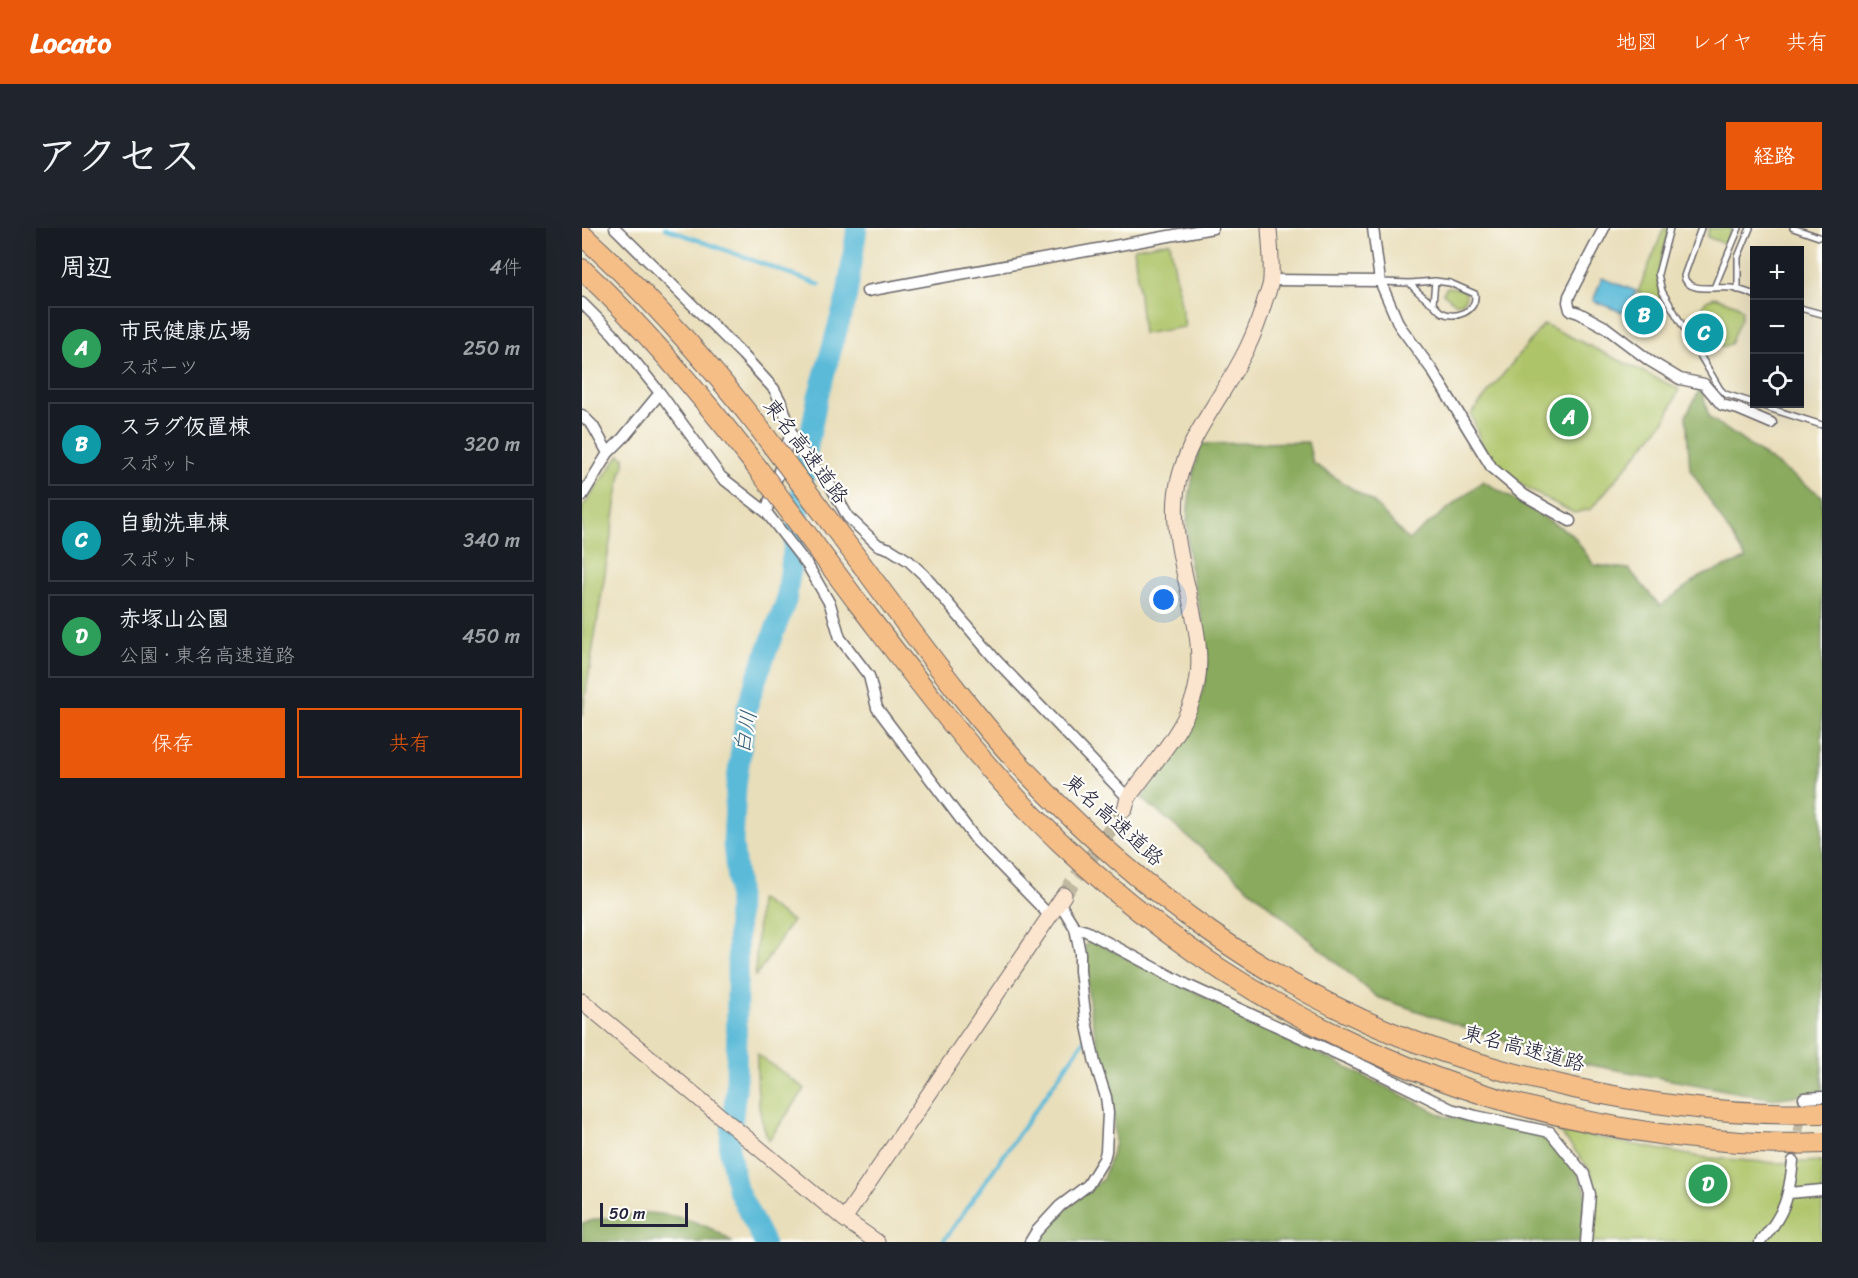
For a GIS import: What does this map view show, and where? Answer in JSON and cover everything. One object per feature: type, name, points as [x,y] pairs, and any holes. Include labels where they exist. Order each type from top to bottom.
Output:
[{"type":"highway","name":"東名高速道路","points":[[582,235],[643,292],[727,387],[992,733],[1037,783],[1076,821],[1115,857],[1183,911],[1258,963],[1311,993],[1413,1041],[1470,1060],[1609,1096],[1745,1113],[1822,1113]]},
{"type":"highway","points":[[582,269],[628,314],[668,358],[756,466],[934,703],[1019,802],[1061,843],[1149,919],[1200,957],[1299,1017],[1350,1042],[1456,1085],[1572,1118],[1638,1131],[1756,1144],[1822,1143]]},
{"type":"street","points":[[615,228],[743,355],[774,389],[782,404],[795,444],[830,485],[848,517],[878,545],[891,549],[924,575],[995,659],[1127,803],[1174,735],[1194,697],[1198,669],[1197,638],[1176,532],[1175,496],[1185,458],[1195,435],[1238,367],[1257,329],[1271,280],[1272,256],[1269,228]]},
{"type":"street","points":[[867,291],[1213,228]]},
{"type":"street","points":[[1373,228],[1380,281],[1399,325],[1432,370],[1492,468],[1524,495],[1570,521]]},
{"type":"street","points":[[1604,228],[1569,296],[1570,310],[1605,327],[1650,361],[1680,379],[1704,384],[1722,405],[1771,423]]},
{"type":"street","points":[[1271,280],[1380,281]]},
{"type":"street","points":[[582,303],[613,334],[660,393],[720,477],[766,512],[807,565],[830,604],[840,638],[869,676],[877,708],[977,841],[1050,915]]},
{"type":"street","points":[[582,496],[608,453],[660,393]]},
{"type":"street","points":[[582,415],[593,426],[608,453]]},
{"type":"street","points":[[766,512],[791,433]]},
{"type":"street","points":[[844,1219],[1061,899],[1075,928],[1080,953],[1086,1021],[1095,1063],[1106,1097],[1108,1113],[1106,1151],[1104,1160],[1088,1185],[1060,1206],[1030,1242]]},
{"type":"street","points":[[1075,928],[1086,931],[1187,985],[1366,1067],[1451,1109],[1550,1132],[1584,1174],[1590,1194],[1586,1242]]},
{"type":"street","points":[[582,1001],[844,1219],[877,1242]]},
{"type":"street","points":[[1804,1098],[1822,1097]]},
{"type":"street","points":[[1761,1242],[1774,1227],[1782,1212],[1789,1193],[1794,1161]]},
{"type":"street","points":[[1789,1193],[1822,1190]]},
{"type":"lane","points":[[1670,228],[1658,274],[1662,291],[1720,389],[1725,394],[1750,402]]},
{"type":"lane","points":[[1701,228],[1684,276],[1685,281],[1689,285],[1738,290],[1750,294]]},
{"type":"lane","points":[[1714,288],[1739,228]]},
{"type":"lane","points":[[1738,290],[1738,257],[1750,228]]},
{"type":"lane","points":[[1794,228],[1819,237]]},
{"type":"lane","points":[[1380,281],[1410,283],[1436,281],[1459,286],[1475,294],[1476,300],[1469,311],[1458,315],[1441,312],[1424,299],[1410,283]]},
{"type":"lane","points":[[1432,304],[1436,281]]},
{"type":"lane","points":[[1804,309],[1822,314]]},
{"type":"lane","points":[[1770,408],[1822,425]]},
{"type":"green space","points":[[1664,228],[1670,228],[1659,273],[1663,301],[1638,292]]},
{"type":"green space","points":[[1709,228],[1732,228],[1726,244],[1707,237]]},
{"type":"green space","points":[[1170,242],[1185,327],[1143,334],[1134,248]]},
{"type":"green space","points":[[1447,287],[1458,288],[1466,292],[1462,303],[1455,303],[1443,293]]},
{"type":"green space","points":[[1715,297],[1737,305],[1742,310],[1730,344],[1723,347],[1714,338],[1702,309],[1705,302]]},
{"type":"green space","points":[[1544,324],[1679,389],[1666,419],[1591,509],[1574,513],[1531,491],[1500,468],[1484,451],[1471,414]]},
{"type":"green space","points":[[1701,387],[1709,417],[1822,496],[1822,1092],[1773,1099],[1553,1058],[1377,997],[1142,798],[1196,708],[1207,671],[1206,642],[1191,571],[1187,538],[1190,492],[1201,444],[1308,442],[1313,463],[1374,503],[1408,540],[1483,481],[1572,534],[1594,565],[1629,569],[1660,606],[1699,577],[1746,559],[1690,469],[1686,416]]},
{"type":"green space","points":[[620,454],[624,457],[624,467],[582,717],[582,508]]},
{"type":"green space","points":[[759,899],[792,921],[755,976]]},
{"type":"green space","points":[[1091,940],[1444,1116],[1544,1136],[1575,1167],[1586,1191],[1582,1242],[1036,1242],[1064,1210],[1103,1179],[1115,1143],[1112,1089],[1100,1055],[1090,1010],[1085,946]]},
{"type":"green space","points":[[757,1054],[805,1089],[769,1140],[759,1109]]},
{"type":"green space","points":[[1558,1130],[1699,1157],[1777,1163],[1822,1161],[1822,1242],[1593,1242],[1596,1188],[1589,1168]]},
{"type":"green space","points":[[646,1213],[668,1215],[691,1221],[723,1235],[732,1242],[582,1242],[582,1223]]},
{"type":"water","points":[[1602,278],[1636,291],[1627,314],[1593,301]]},
{"type":"waterway","points":[[665,228],[820,285]]},
{"type":"waterway","name":"白川","points":[[764,1242],[737,1189],[729,1148],[736,1090],[738,888],[733,844],[736,787],[746,711],[786,601],[808,446],[817,400],[847,295],[857,228]]},
{"type":"waterway","points":[[943,1242],[1085,1039]]},
{"type":"tunnel","points":[[1064,895],[1125,809]]},
{"type":"tunnel","points":[[1793,1161],[1802,1111]]},
{"type":"place","name":"スラグ仮置棟","points":[[1644,315]]},
{"type":"place","name":"自動洗車棟","points":[[1704,333]]},
{"type":"place","name":"市民健康広場","points":[[1569,417]]},
{"type":"place","name":"赤塚山公園","points":[[1708,1184]]}]
